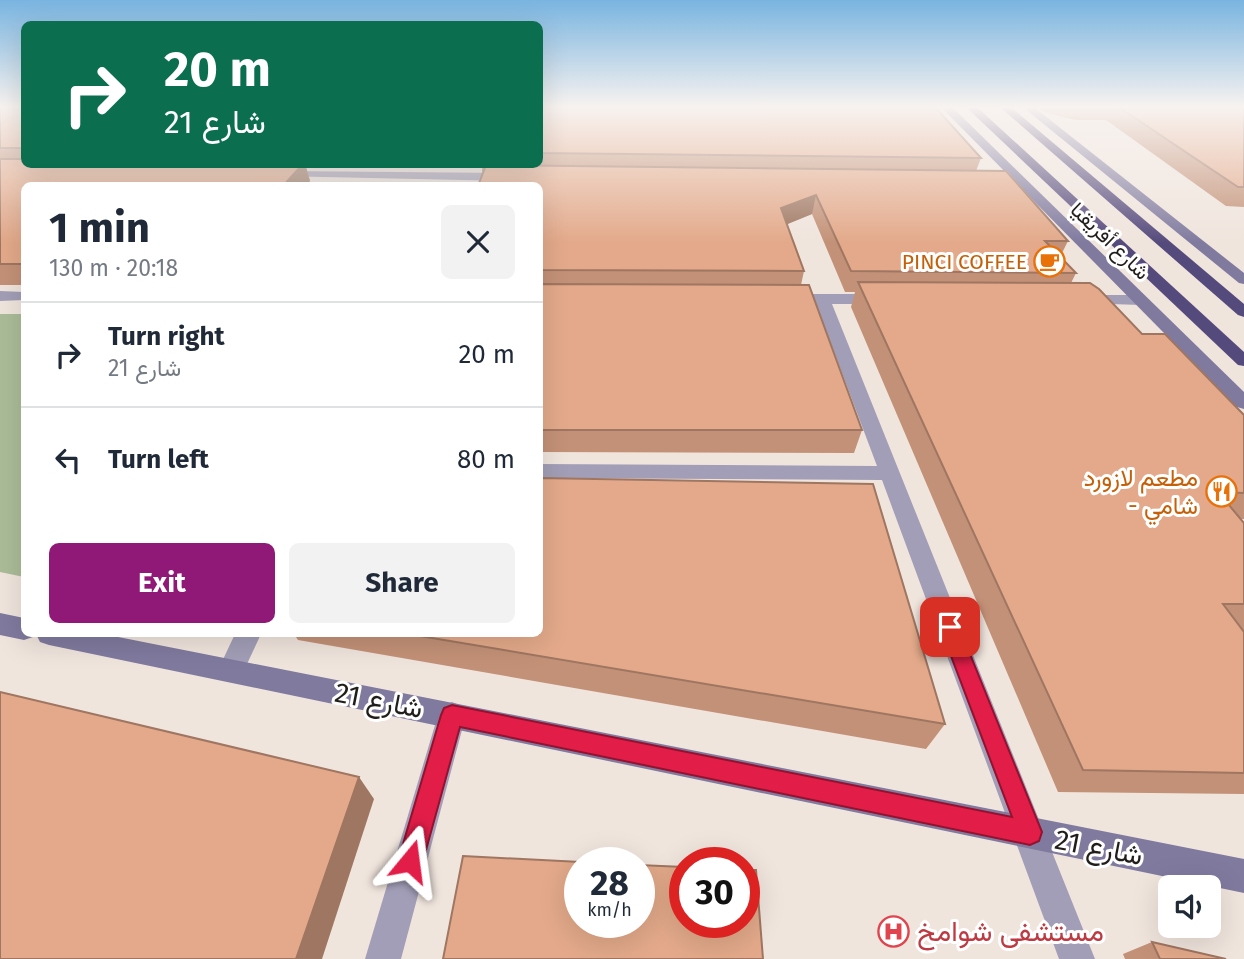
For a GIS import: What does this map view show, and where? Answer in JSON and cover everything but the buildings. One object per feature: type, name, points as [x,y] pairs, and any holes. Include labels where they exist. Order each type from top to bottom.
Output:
[{"type":"highway","name":"شارع أفريقيا","points":[[1021,153],[1244,361]]},
{"type":"highway","name":"شارع أفريقيا","points":[[1058,153],[1244,312]]},
{"type":"street","name":"شارع أفريقيا","points":[[986,153],[1013,183],[1141,300],[1244,403]]},
{"type":"street","name":"شارع أفريقيا","points":[[1085,153],[1244,280]]},
{"type":"street","points":[[274,174],[517,177]]},
{"type":"street","points":[[323,182],[328,175]]},
{"type":"street","points":[[0,296],[21,296]]},
{"type":"street","points":[[795,299],[892,299]]},
{"type":"street","points":[[822,299],[1077,959]]},
{"type":"street","points":[[1072,300],[1141,300]]},
{"type":"street","points":[[543,471],[889,473]]},
{"type":"street","points":[[0,624],[21,628]]},
{"type":"street","name":"شارع 21","points":[[64,637],[1244,876]]},
{"type":"street","points":[[231,670],[247,637]]},
{"type":"street","points":[[383,959],[452,715]]},
{"type":"green space","points":[[0,314],[21,314],[21,576],[0,572]]},
{"type":"place","name":"PINCI COFFEE","points":[[1050,262]]},
{"type":"place","name":"مطعم لازورد - شامي","points":[[1221,492]]},
{"type":"place","name":"مستشفى شوامخ","points":[[894,931]]},
{"type":"route","points":[[410,861],[452,715],[1030,832],[950,627]]}]
